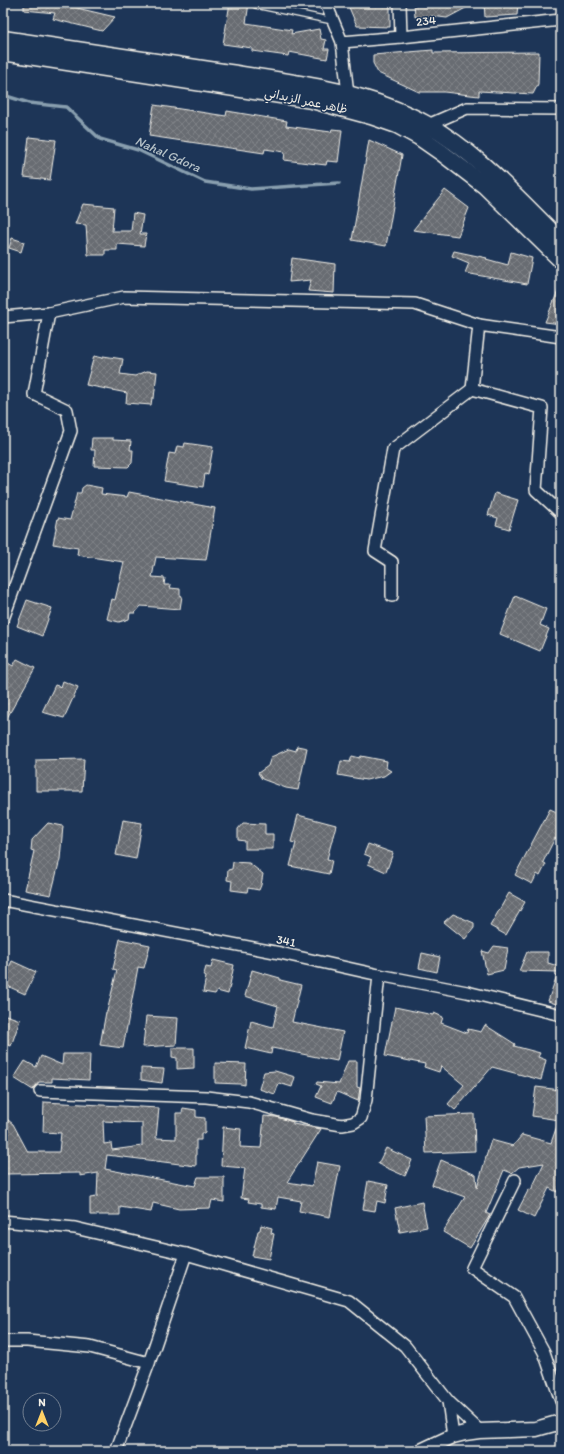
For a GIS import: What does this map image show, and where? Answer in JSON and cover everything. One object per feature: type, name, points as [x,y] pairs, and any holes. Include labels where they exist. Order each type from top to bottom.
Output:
[{"type":"main road","name":"ظاهر عمر الزيداني","points":[[3,39],[279,80],[348,94],[379,103],[406,114],[454,143],[483,166],[561,241]]},
{"type":"main road","name":"ظاهر عمر الزيداني","points":[[3,52],[312,100],[371,116],[390,123],[419,137],[442,152],[484,186],[561,260]]},
{"type":"street","points":[[324,3],[334,21],[342,42],[348,94]]},
{"type":"street","points":[[400,3],[401,37]]},
{"type":"street","name":"234","points":[[342,42],[561,20]]},
{"type":"street","points":[[428,126],[467,108],[561,109]]},
{"type":"street","points":[[3,317],[49,312],[124,297],[415,304],[479,325],[561,337]]},
{"type":"street","points":[[3,619],[71,431],[67,410],[34,394],[49,312]]},
{"type":"street","points":[[392,596],[392,562],[375,551],[393,449],[472,389],[479,325]]},
{"type":"street","points":[[472,389],[542,408],[536,490],[561,513]]},
{"type":"street","name":"341","points":[[3,900],[280,953],[379,975],[467,992],[561,1015]]},
{"type":"street","points":[[40,1091],[145,1094],[220,1099],[249,1102],[312,1120],[342,1125],[353,1123],[361,1118],[366,1100],[379,975]]},
{"type":"street","points":[[515,1180],[472,1268],[514,1297],[544,1352],[561,1401]]},
{"type":"street","points":[[3,1221],[75,1228],[186,1254],[349,1301],[405,1346],[448,1401],[480,1431]]},
{"type":"street","points":[[116,1451],[149,1363],[186,1254]]},
{"type":"street","points":[[3,1341],[26,1341],[90,1347],[149,1363]]},
{"type":"street","points":[[448,1401],[453,1436]]},
{"type":"street","points":[[421,1451],[453,1436],[480,1431],[536,1430],[561,1422]]},
{"type":"lane","points":[[256,5],[334,21]]},
{"type":"building","points":[[24,3],[56,3],[115,17],[102,31],[53,19],[55,13],[24,10]]},
{"type":"building","points":[[230,3],[249,3],[246,23],[292,30],[291,34],[319,29],[321,39],[326,40],[324,49],[329,49],[327,59],[289,52],[288,56],[252,51],[252,48],[223,44]]},
{"type":"building","points":[[414,3],[475,3],[447,18],[431,16],[426,23],[421,17],[415,17]]},
{"type":"building","points":[[484,3],[518,3],[517,15],[485,17]]},
{"type":"building","points":[[348,5],[390,6],[390,27],[357,26]]},
{"type":"building","points":[[433,50],[433,53],[539,52],[538,84],[533,94],[479,91],[479,96],[444,92],[419,92],[378,73],[373,63],[373,55]]},
{"type":"building","points":[[154,105],[226,116],[227,111],[287,121],[286,126],[331,132],[332,129],[342,130],[338,162],[327,161],[326,165],[284,160],[285,152],[265,149],[264,153],[149,136]]},
{"type":"building","points":[[29,137],[56,140],[50,180],[24,177]]},
{"type":"building","points":[[369,140],[402,155],[386,246],[352,240]]},
{"type":"building","points":[[445,190],[469,208],[458,236],[413,230]]},
{"type":"building","points":[[83,204],[114,207],[112,231],[131,231],[133,213],[143,215],[140,234],[146,234],[144,246],[117,244],[117,250],[105,250],[105,255],[88,255],[86,225],[75,224]]},
{"type":"building","points":[[12,238],[24,242],[21,252],[9,248]]},
{"type":"building","points":[[454,251],[487,258],[486,259],[508,265],[511,252],[532,258],[527,284],[465,273],[469,263],[452,256]]},
{"type":"building","points":[[292,258],[335,264],[334,293],[308,291],[311,280],[289,282]]},
{"type":"building","points":[[561,284],[561,324],[545,322]]},
{"type":"building","points":[[94,356],[123,359],[120,374],[135,376],[147,371],[157,372],[154,398],[152,398],[151,405],[126,403],[127,393],[86,385]]},
{"type":"building","points":[[92,438],[113,438],[113,440],[131,441],[130,450],[133,450],[132,463],[128,467],[94,466],[95,450],[91,450]]},
{"type":"building","points":[[185,443],[213,447],[208,475],[205,474],[203,487],[164,481],[169,453],[175,454],[177,446],[184,447]]},
{"type":"building","points":[[86,485],[102,488],[101,494],[127,497],[129,492],[215,508],[206,560],[156,557],[152,577],[165,578],[164,585],[171,585],[170,588],[180,589],[180,595],[182,596],[180,609],[141,606],[135,613],[130,613],[129,619],[119,622],[107,619],[112,599],[115,600],[124,562],[77,555],[78,548],[53,544],[58,518],[70,520],[77,493],[81,493],[82,488]]},
{"type":"building","points":[[495,493],[518,500],[509,529],[496,525],[498,518],[488,515]]},
{"type":"building","points":[[515,596],[546,609],[540,625],[549,629],[540,651],[500,634]]},
{"type":"building","points":[[27,600],[52,608],[42,636],[17,626]]},
{"type":"building","points":[[17,659],[35,668],[3,725],[3,660],[13,666]]},
{"type":"building","points":[[63,681],[78,687],[64,718],[42,712],[55,685],[61,687]]},
{"type":"building","points":[[297,746],[307,748],[298,790],[286,788],[262,779],[258,773],[268,766],[271,757],[289,749],[296,751]]},
{"type":"building","points":[[352,756],[360,758],[361,756],[387,761],[386,768],[391,771],[384,776],[366,780],[338,775],[341,761],[350,762]]},
{"type":"building","points":[[84,759],[82,791],[36,791],[36,760]]},
{"type":"building","points":[[550,809],[561,814],[561,841],[555,838],[543,862],[546,864],[540,876],[537,874],[532,884],[515,875]]},
{"type":"building","points":[[298,815],[336,825],[327,859],[332,860],[329,874],[290,866],[296,843],[291,842]]},
{"type":"building","points":[[123,820],[142,823],[136,859],[116,855]]},
{"type":"building","points":[[48,823],[63,826],[60,859],[51,895],[25,890],[34,851],[31,850],[32,840]]},
{"type":"building","points":[[243,823],[265,824],[265,834],[273,834],[273,849],[245,849],[245,841],[238,840],[238,829]]},
{"type":"building","points":[[368,844],[393,853],[386,872],[368,864],[371,857],[364,854]]},
{"type":"building","points":[[233,862],[249,863],[263,874],[259,890],[248,888],[247,892],[231,890],[232,881],[227,880],[228,870],[232,869]]},
{"type":"building","points":[[509,893],[525,902],[506,935],[490,926]]},
{"type":"building","points":[[453,914],[474,923],[474,928],[465,939],[444,922]]},
{"type":"building","points":[[120,939],[150,945],[144,968],[138,967],[123,1048],[100,1045],[106,1012],[117,970],[113,969]]},
{"type":"building","points":[[494,946],[508,948],[504,970],[487,974],[482,951],[489,953]]},
{"type":"building","points":[[527,952],[548,952],[548,963],[561,967],[561,1006],[548,1001],[558,972],[519,971]]},
{"type":"building","points":[[422,953],[440,957],[437,972],[419,968]]},
{"type":"building","points":[[213,960],[234,965],[228,994],[217,991],[215,994],[203,992],[206,967],[211,968]]},
{"type":"building","points":[[12,961],[36,972],[25,994],[3,984],[3,980]]},
{"type":"building","points":[[252,970],[280,978],[280,980],[301,985],[292,1022],[343,1032],[337,1061],[272,1048],[271,1054],[245,1048],[251,1021],[273,1027],[278,1006],[245,996]]},
{"type":"building","points":[[395,1007],[433,1015],[434,1013],[443,1017],[441,1023],[467,1033],[468,1029],[481,1032],[485,1025],[515,1044],[514,1046],[540,1053],[538,1057],[546,1060],[541,1080],[492,1067],[455,1110],[448,1104],[464,1085],[441,1066],[439,1072],[424,1067],[425,1064],[385,1056]]},
{"type":"building","points":[[3,1014],[20,1020],[11,1046],[3,1043]]},
{"type":"building","points":[[146,1016],[178,1018],[176,1045],[143,1047]]},
{"type":"building","points":[[172,1048],[194,1048],[194,1068],[177,1069],[177,1058],[172,1057]]},
{"type":"building","points":[[63,1054],[90,1054],[89,1080],[52,1078],[52,1082],[39,1082],[33,1090],[14,1078],[25,1061],[36,1067],[41,1056],[62,1065]]},
{"type":"building","points":[[348,1061],[357,1061],[357,1087],[360,1088],[358,1101],[337,1092],[332,1103],[316,1097],[321,1086],[316,1084],[317,1082],[339,1084]]},
{"type":"building","points":[[215,1063],[246,1064],[245,1085],[215,1083]]},
{"type":"building","points":[[141,1068],[164,1069],[162,1083],[141,1080]]},
{"type":"building","points":[[275,1071],[295,1077],[292,1087],[279,1083],[275,1094],[259,1089],[264,1072]]},
{"type":"building","points":[[536,1087],[561,1090],[561,1184],[557,1192],[549,1188],[534,1218],[518,1210],[529,1189],[531,1190],[544,1163],[519,1167],[512,1173],[504,1170],[486,1213],[490,1215],[470,1248],[443,1232],[465,1197],[432,1185],[441,1160],[476,1175],[477,1188],[491,1140],[513,1146],[522,1135],[551,1143],[559,1120],[532,1116]]},
{"type":"building","points":[[44,1102],[159,1108],[156,1138],[176,1139],[176,1113],[182,1113],[183,1108],[196,1110],[196,1117],[205,1118],[205,1133],[201,1133],[201,1140],[196,1140],[196,1166],[107,1155],[105,1169],[195,1186],[198,1177],[224,1177],[224,1202],[212,1200],[210,1208],[179,1209],[153,1203],[151,1212],[120,1207],[120,1215],[90,1215],[90,1198],[97,1197],[98,1173],[80,1176],[80,1173],[3,1174],[3,1116],[13,1124],[28,1152],[59,1152],[61,1133],[43,1132]],"holes":[[[103,1121],[142,1123],[142,1146],[112,1150],[111,1143],[104,1144]]]},
{"type":"building","points":[[474,1114],[475,1151],[426,1153],[424,1116]]},
{"type":"building","points":[[264,1116],[276,1117],[293,1122],[293,1124],[321,1129],[287,1182],[312,1186],[317,1162],[340,1166],[330,1217],[299,1211],[301,1201],[278,1197],[276,1209],[261,1207],[261,1204],[248,1202],[249,1199],[241,1198],[245,1168],[221,1166],[223,1127],[241,1129],[240,1147],[261,1148]]},
{"type":"building","points":[[386,1148],[412,1160],[405,1176],[378,1164]]},
{"type":"building","points":[[368,1181],[388,1185],[385,1203],[377,1201],[375,1211],[363,1209]]},
{"type":"building","points":[[422,1202],[427,1227],[400,1232],[395,1208]]},
{"type":"building","points":[[261,1225],[272,1228],[271,1233],[274,1234],[269,1259],[252,1256],[258,1231],[260,1230]]},
{"type":"waterway","name":"Nahal Gdora","points":[[3,95],[29,103],[66,107],[100,139],[138,150],[205,182],[251,189],[339,183]]}]
